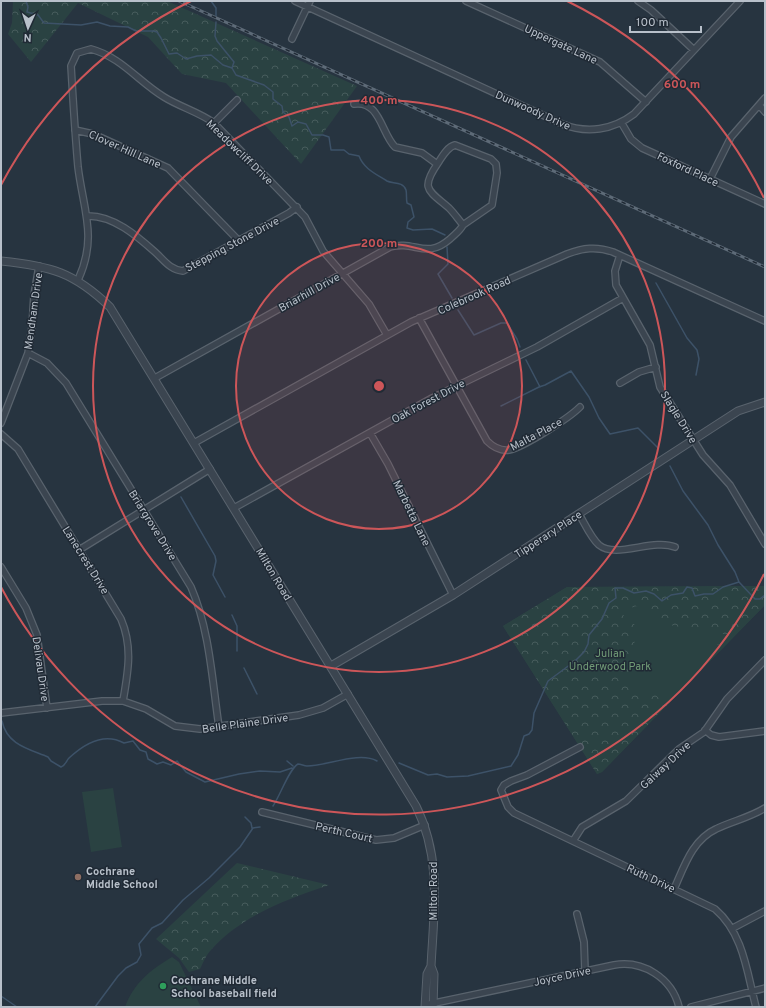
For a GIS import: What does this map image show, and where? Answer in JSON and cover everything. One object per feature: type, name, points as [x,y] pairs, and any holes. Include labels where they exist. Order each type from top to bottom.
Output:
[{"type":"street","name":"Dunwoody Drive","points":[[295,1],[308,4],[570,127],[579,129],[600,129],[621,122],[634,114],[740,1]]},
{"type":"street","name":"Uppergate Lane","points":[[466,1],[600,62],[646,102]]},
{"type":"street","points":[[638,1],[651,10],[694,50]]},
{"type":"street","points":[[292,39],[308,4]]},
{"type":"street","name":"Meadowcliff Drive","points":[[78,280],[86,258],[88,244],[87,216],[80,184],[71,64],[78,53],[86,49],[95,50],[124,65],[160,94],[214,123],[308,221],[324,251],[369,304],[387,335]]},
{"type":"street","points":[[710,179],[731,137],[765,98]]},
{"type":"street","points":[[214,123],[237,100]]},
{"type":"street","points":[[354,104],[361,103],[371,106],[395,147],[422,153],[437,164]]},
{"type":"street","points":[[759,105],[765,112]]},
{"type":"street","name":"Foxford Place","points":[[621,122],[631,139],[642,148],[765,204]]},
{"type":"street","name":"Clover Hill Lane","points":[[75,130],[92,134],[168,168],[239,241]]},
{"type":"street","name":"Briarhill Drive","points":[[155,378],[394,246],[436,249],[448,241],[461,229],[463,225],[492,205],[497,173],[496,164],[492,159],[458,145],[450,148],[437,164],[428,179],[429,190],[463,225]]},
{"type":"street","name":"Stepping Stone Drive","points":[[87,216],[98,216],[124,228],[146,243],[170,267],[178,271],[187,270],[289,213],[296,207]]},
{"type":"street","name":"Colebrook Road","points":[[194,443],[419,318],[577,250],[598,248],[620,255],[765,321]]},
{"type":"street","name":"Slagle Drive","points":[[620,255],[615,279],[623,298],[650,345],[659,382],[664,394],[703,455],[730,485],[765,544]]},
{"type":"street","name":"Milton Road","points":[[1,261],[39,266],[61,272],[78,280],[110,307],[155,378],[416,806],[425,826],[433,852],[435,870],[431,966],[427,974],[429,1006]]},
{"type":"street","name":"Mendham Drive","points":[[1,423],[28,353],[32,327],[34,295],[39,266]]},
{"type":"street","name":"Oak Forest Drive","points":[[234,508],[456,385],[538,347],[623,298]]},
{"type":"street","name":"Malta Place","points":[[419,318],[487,441],[497,449],[508,450],[524,443],[563,420],[580,407]]},
{"type":"street","name":"Briargrove Drive","points":[[28,353],[47,363],[66,383],[191,587],[200,608],[205,630],[219,727]]},
{"type":"street","points":[[620,383],[639,372],[656,368]]},
{"type":"street","name":"Tipperary Place","points":[[331,666],[453,595],[738,411],[765,402]]},
{"type":"street","name":"Marbetta Lane","points":[[370,433],[388,464],[453,595]]},
{"type":"street","name":"Lanecrest Drive","points":[[1,434],[18,448],[121,619],[127,636],[129,663],[123,701]]},
{"type":"street","points":[[79,550],[210,470]]},
{"type":"street","points":[[578,514],[597,542],[605,548],[615,550],[660,544],[675,547]]},
{"type":"street","name":"Delivau Drive","points":[[1,567],[26,608],[37,635],[47,708]]},
{"type":"street","name":"Galway Drive","points":[[572,841],[582,827],[626,800],[679,749],[705,730],[727,699],[765,660]]},
{"type":"street","name":"Belle Plaine Drive","points":[[1,713],[102,701],[123,701],[146,709],[175,726],[193,730],[299,715],[323,708],[348,694]]},
{"type":"street","points":[[705,730],[711,735],[719,738],[765,731]]},
{"type":"street","name":"Ruth Drive","points":[[580,747],[527,775],[504,785],[501,790],[508,807],[514,813],[715,909],[733,928],[740,947],[756,1007]]},
{"type":"street","points":[[674,889],[693,849],[703,837],[716,828],[749,817],[765,808]]},
{"type":"street","name":"Perth Court","points":[[262,812],[376,840],[394,838],[425,826]]},
{"type":"street","points":[[733,928],[765,911]]},
{"type":"street","points":[[577,914],[584,942],[585,971]]},
{"type":"street","name":"Joyce Drive","points":[[429,1006],[620,964],[641,966],[659,976],[669,986],[679,1007]]},
{"type":"street","points":[[692,1007],[765,988]]},
{"type":"green space","points":[[13,1],[167,1],[357,86],[301,164],[226,83],[182,74],[148,37],[78,3],[31,62],[8,34],[12,23]]},
{"type":"green space","name":"Julian Underwood Park","points":[[765,586],[765,605],[602,772],[597,774],[503,626],[567,587]]},
{"type":"green space","name":"Julian Underwood Park","points":[[765,586],[765,605],[719,652],[716,646],[726,636],[721,632],[704,632],[685,625],[676,627],[654,618],[644,608],[637,606],[624,612],[623,622],[634,624],[636,627],[630,688],[634,693],[652,692],[667,705],[602,772],[597,774],[503,626],[567,587]]},
{"type":"green space","points":[[113,788],[122,847],[91,852],[82,792]]},
{"type":"green space","points":[[237,863],[329,885],[297,896],[250,918],[236,927],[211,950],[200,969],[189,972],[179,958],[156,939]]},
{"type":"green space","name":"Cochrane Middle School baseball field","points":[[172,957],[179,962],[201,1007],[125,1007],[138,984],[150,972]]},
{"type":"waterway","points":[[26,1],[28,7],[27,12],[38,15],[44,23],[81,25],[97,22],[110,26],[128,27],[136,31],[153,31],[157,32],[169,54],[177,53],[186,59],[197,56],[211,55],[223,65],[232,68]]},
{"type":"waterway","points":[[211,1],[216,8],[216,16]]},
{"type":"waterway","points":[[216,22],[215,36],[217,41],[234,62],[232,68],[236,75],[264,85],[273,92],[273,99],[282,106],[283,112],[289,117],[292,126],[298,122],[306,124],[312,135],[323,135],[329,137],[331,150],[344,150],[349,154],[359,156],[367,168],[387,181],[400,184],[405,187],[407,203],[411,205],[414,217],[408,222],[407,228],[413,230],[432,229],[445,235]]},
{"type":"waterway","points":[[447,247],[448,264],[438,274],[452,298]]},
{"type":"waterway","points":[[656,283],[687,338],[697,350],[699,359],[696,375]]},
{"type":"waterway","points":[[458,310],[474,335],[501,323],[507,323],[520,347]]},
{"type":"waterway","points":[[526,360],[540,387]]},
{"type":"waterway","points":[[501,406],[571,371],[589,397],[599,418],[610,434],[638,428],[658,448]]},
{"type":"waterway","points":[[670,466],[683,491],[708,525],[718,545],[735,572],[739,582],[755,599],[760,599],[765,595]]},
{"type":"waterway","points":[[181,497],[215,556],[216,561],[213,575],[225,597]]},
{"type":"waterway","points":[[399,763],[428,775],[437,774],[447,777],[468,776],[511,766],[518,755],[524,736],[529,734],[532,730],[534,713],[548,681],[575,661],[584,652],[588,644],[589,635],[602,619],[609,603],[616,598],[615,588],[623,588],[634,593],[646,591],[654,594],[662,601],[671,595],[683,593],[687,587],[692,588],[695,596],[713,594],[723,587],[739,582]]},
{"type":"waterway","points":[[232,615],[237,626],[237,651]]},
{"type":"waterway","points":[[244,668],[257,694]]},
{"type":"waterway","points":[[2,721],[9,736],[14,741],[26,748],[48,757],[51,761],[61,767],[81,748],[95,741],[109,739],[124,743],[133,741],[140,750],[146,752],[148,759],[157,764],[163,762],[171,765],[177,761],[186,772],[205,782],[239,774],[260,771],[280,772],[292,768]]},
{"type":"waterway","points":[[273,806],[291,771],[298,764],[306,766],[352,758],[370,758],[377,761]]},
{"type":"waterway","points":[[287,761],[293,766]]},
{"type":"waterway","points":[[245,817],[251,823],[252,828]]},
{"type":"waterway","points":[[95,1007],[118,976],[126,968],[137,962],[141,955],[139,944],[152,928],[162,923],[183,900],[209,878],[240,847],[253,828],[260,827]]},
{"type":"waterway","points":[[1,996],[17,1007]]},
{"type":"railway","points":[[179,1],[765,267]]},
{"type":"place","name":"Cochrane Middle School","points":[[78,877]]},
{"type":"place","name":"Cochrane Middle School baseball field","points":[[163,986]]}]
